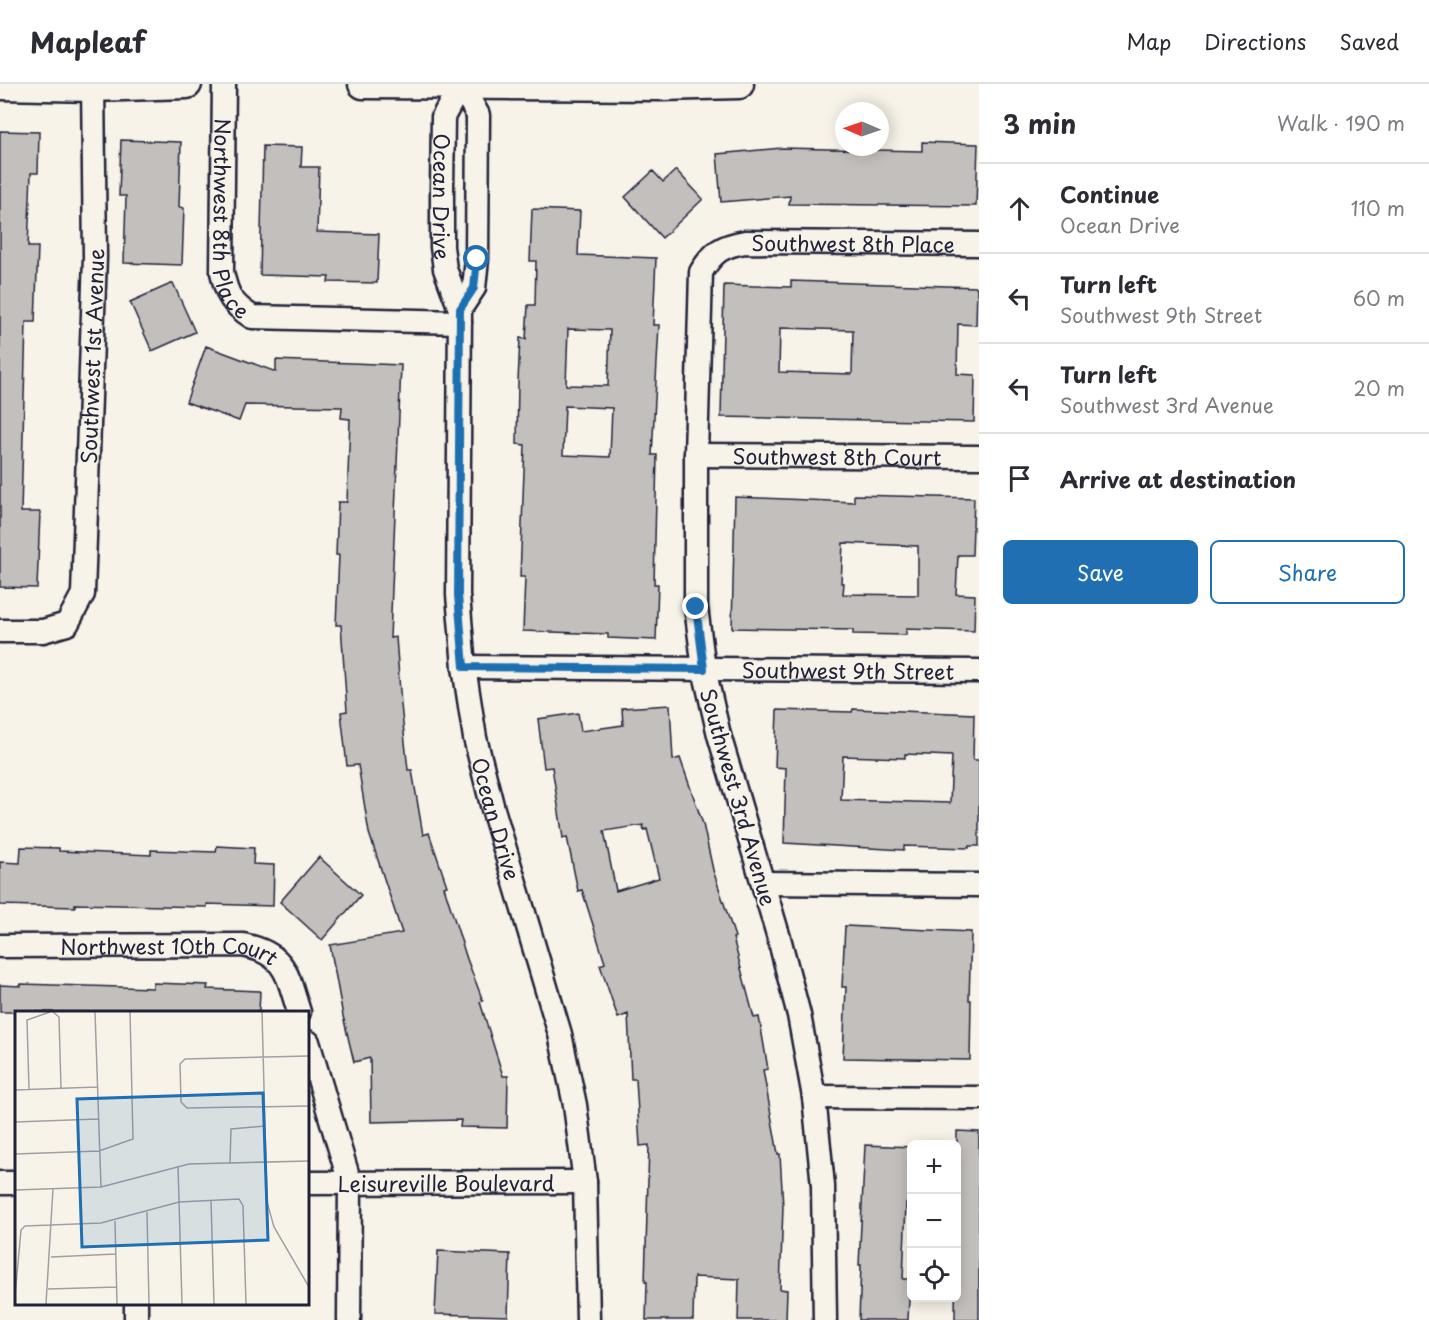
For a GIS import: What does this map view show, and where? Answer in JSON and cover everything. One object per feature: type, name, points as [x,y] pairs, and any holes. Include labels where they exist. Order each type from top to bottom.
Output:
[{"type":"street","points":[[0,85],[187,84]]},
{"type":"street","name":"Northwest 8th Place","points":[[224,84],[222,272],[226,291],[237,307],[252,317],[460,315]]},
{"type":"street","points":[[363,84],[661,86],[739,84]]},
{"type":"street","name":"Ocean Drive","points":[[460,315],[474,288],[477,259],[478,148],[478,115],[461,84]]},
{"type":"street","name":"Ocean Drive","points":[[461,84],[443,117],[441,247],[445,269],[460,315],[458,595],[464,667],[475,738],[493,809],[560,1034],[575,1105],[585,1182],[588,1320]]},
{"type":"street","name":"Southwest 1st Avenue","points":[[0,631],[43,631],[67,624],[83,594],[95,257],[92,86]]},
{"type":"street","name":"Southwest 8th Place","points":[[727,245],[745,242],[979,243]]},
{"type":"street","name":"Southwest 3rd Avenue","points":[[727,245],[711,256],[701,272],[696,455],[696,607],[704,669],[719,735],[799,1015],[814,1097],[823,1186],[825,1320]]},
{"type":"street","name":"Southwest 8th Court","points":[[696,455],[979,457]]},
{"type":"street","name":"Southwest 9th Street","points":[[464,667],[979,671]]},
{"type":"street","points":[[763,883],[979,885]]},
{"type":"street","name":"Northwest 10th Court","points":[[0,946],[243,945],[261,949],[277,959],[287,975],[299,1011]]},
{"type":"street","points":[[309,1045],[350,1183],[349,1320]]},
{"type":"street","points":[[814,1097],[979,1098]]},
{"type":"street","name":"Leisureville Boulevard","points":[[309,1183],[585,1182]]},
{"type":"building","points":[[0,131],[39,132],[38,173],[31,173],[28,247],[38,247],[35,322],[26,322],[21,512],[40,512],[37,588],[0,587]]},
{"type":"building","points":[[121,140],[181,142],[179,207],[184,208],[182,265],[124,263],[126,196],[119,196]]},
{"type":"building","points":[[922,142],[978,144],[976,206],[789,204],[790,196],[721,202],[717,154],[782,148],[835,149],[835,156],[889,156],[889,150],[922,151]]},
{"type":"building","points":[[263,146],[302,147],[301,167],[319,167],[317,232],[379,234],[377,283],[328,282],[329,277],[260,275]]},
{"type":"building","points":[[676,170],[703,199],[662,238],[625,197],[653,171],[663,182]]},
{"type":"building","points":[[532,209],[580,211],[578,255],[656,258],[653,325],[659,325],[652,455],[657,455],[654,584],[658,584],[656,640],[608,638],[608,634],[523,631],[525,577],[520,577],[525,445],[517,444],[518,382],[520,338],[526,339],[528,305],[535,305],[536,261],[530,261]],"holes":[[[568,329],[610,330],[608,386],[566,385]],[[565,406],[612,408],[610,457],[563,455]]]},
{"type":"building","points":[[791,281],[977,287],[976,325],[958,324],[957,374],[975,375],[974,422],[721,417],[724,285],[791,287]],"holes":[[[780,328],[853,330],[852,374],[779,372]]]},
{"type":"building","points":[[173,283],[195,332],[152,351],[130,302]]},
{"type":"building","points":[[206,346],[276,372],[276,360],[401,365],[390,638],[396,637],[408,770],[412,770],[423,835],[429,833],[447,886],[444,887],[467,959],[483,1001],[480,1002],[503,1076],[508,1076],[507,1128],[460,1127],[461,1120],[371,1122],[370,1058],[354,1062],[330,945],[402,933],[369,833],[358,765],[347,766],[341,712],[347,711],[341,625],[336,625],[339,555],[336,555],[338,502],[347,502],[350,419],[341,418],[342,407],[245,405],[239,421],[186,402]]},
{"type":"building","points":[[854,495],[974,498],[972,555],[958,555],[956,594],[975,595],[974,631],[906,629],[906,635],[853,634],[853,630],[732,628],[735,497],[854,502]],"holes":[[[843,543],[918,546],[918,595],[843,594],[844,583],[841,583]]]},
{"type":"building","points":[[670,705],[673,760],[680,758],[703,824],[713,870],[735,937],[733,938],[754,1018],[759,1017],[768,1069],[763,1070],[778,1154],[780,1154],[783,1207],[780,1289],[787,1290],[786,1320],[738,1320],[739,1279],[694,1277],[693,1320],[646,1320],[649,1145],[640,1146],[636,1079],[631,1079],[628,1014],[618,1018],[600,965],[605,963],[582,890],[578,891],[567,837],[563,838],[552,767],[544,768],[538,719],[578,713],[581,731],[623,725],[622,708]],"holes":[[[643,825],[644,830],[647,829],[659,878],[616,891],[604,831]]]},
{"type":"building","points":[[853,709],[974,714],[973,760],[979,760],[979,846],[969,846],[969,848],[904,846],[904,850],[784,843],[786,768],[775,767],[777,710],[852,712]],"holes":[[[905,754],[952,756],[950,803],[841,800],[843,756],[905,758]]]},
{"type":"building","points":[[217,846],[254,848],[253,864],[274,865],[273,906],[0,905],[0,862],[20,863],[21,847],[151,855],[151,850],[216,852]]},
{"type":"building","points":[[319,857],[361,895],[322,940],[280,902]]},
{"type":"building","points":[[845,926],[971,932],[970,1060],[843,1058],[846,987],[842,987]]},
{"type":"building","points":[[153,983],[208,985],[207,989],[260,991],[259,1011],[0,1012],[0,985],[153,988]]},
{"type":"building","points":[[957,1131],[979,1132],[979,1320],[955,1320],[955,1302],[961,1302],[961,1140],[957,1140]]},
{"type":"building","points":[[865,1145],[907,1147],[903,1279],[907,1279],[908,1320],[859,1320],[861,1265],[859,1265]]},
{"type":"building","points":[[438,1251],[510,1254],[508,1316],[435,1314]]},
{"type":"route","points":[[477,259],[474,288],[460,309],[458,595],[464,667],[704,669],[696,607]]}]
